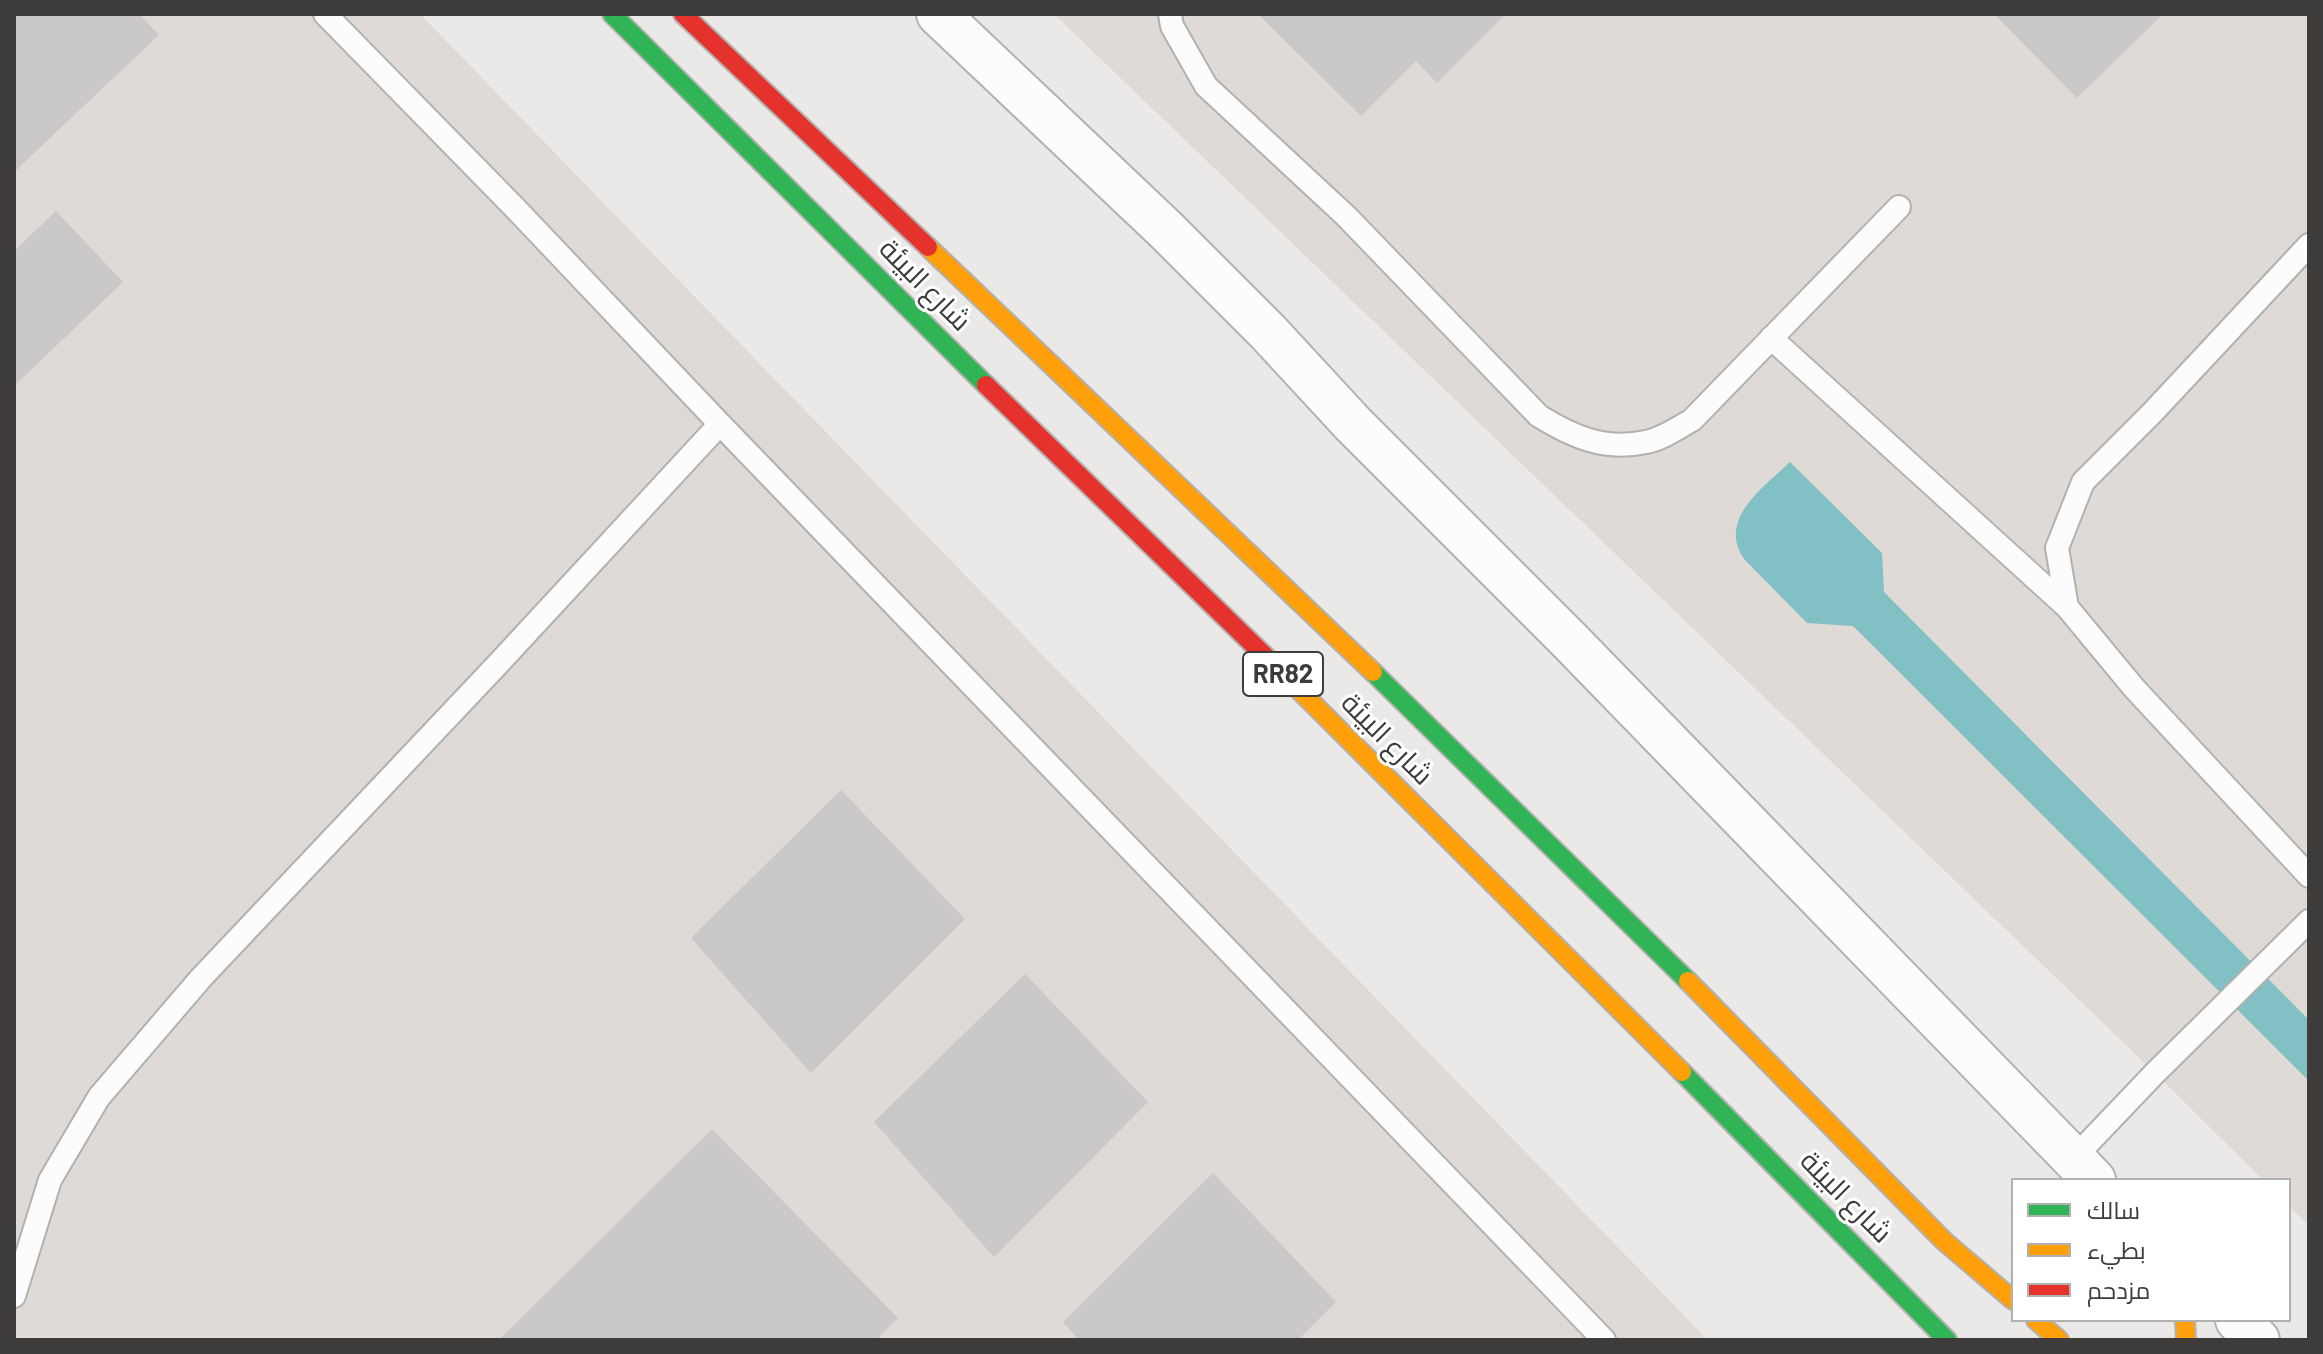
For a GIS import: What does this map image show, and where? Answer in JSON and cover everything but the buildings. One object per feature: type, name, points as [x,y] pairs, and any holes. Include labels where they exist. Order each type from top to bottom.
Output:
[{"type":"highway","name":"شارع البيئة","points":[[612,14],[1106,504],[1293,684],[1947,1340]]},
{"type":"highway","name":"شارع البيئة","points":[[683,14],[1316,616],[1633,926],[1944,1241],[2011,1298]]},
{"type":"highway","points":[[2038,1322],[2059,1340]]},
{"type":"street","points":[[938,14],[1245,309],[1353,424],[1581,652],[2084,1170]]},
{"type":"street","points":[[2239,1322],[2258,1340]]},
{"type":"lane","points":[[325,14],[1604,1340]]},
{"type":"lane","points":[[1170,14],[1172,26],[1206,86],[1346,216],[1539,416],[1569,434],[1609,445],[1648,442],[1692,420],[1899,207]]},
{"type":"lane","points":[[2067,607],[2057,548],[2083,482],[2309,245]]},
{"type":"lane","points":[[1771,338],[2067,607],[2134,688],[2309,876]]},
{"type":"lane","points":[[14,1296],[50,1180],[99,1097],[201,978],[720,424]]},
{"type":"lane","points":[[2084,1170],[2155,1073],[2309,921]]},
{"type":"shaded area","points":[[14,14],[420,14],[1708,1340],[14,1340]]},
{"type":"shaded area","points":[[1054,14],[2309,14],[2309,1225],[2291,1208],[2291,1178],[2261,1178]]},
{"type":"water","points":[[1790,462],[1882,553],[1884,592],[2309,1020],[2309,1081],[1853,626],[1807,623],[1745,560],[1736,531],[1740,518],[1757,493]]},
{"type":"traffic: fast","points":[[612,14],[986,385]]},
{"type":"traffic: fast","points":[[1373,672],[1688,981]]},
{"type":"traffic: fast","points":[[1682,1072],[1947,1340]]},
{"type":"traffic: slow","points":[[928,247],[1373,672]]},
{"type":"traffic: slow","points":[[1265,656],[1682,1072]]},
{"type":"traffic: slow","points":[[1688,981],[1944,1241],[2011,1298]]},
{"type":"traffic: slow","points":[[2038,1322],[2059,1340]]},
{"type":"traffic: slow","points":[[2185,1322],[2186,1340]]},
{"type":"traffic: jam","points":[[683,14],[928,247]]},
{"type":"traffic: jam","points":[[986,385],[1265,656]]}]
